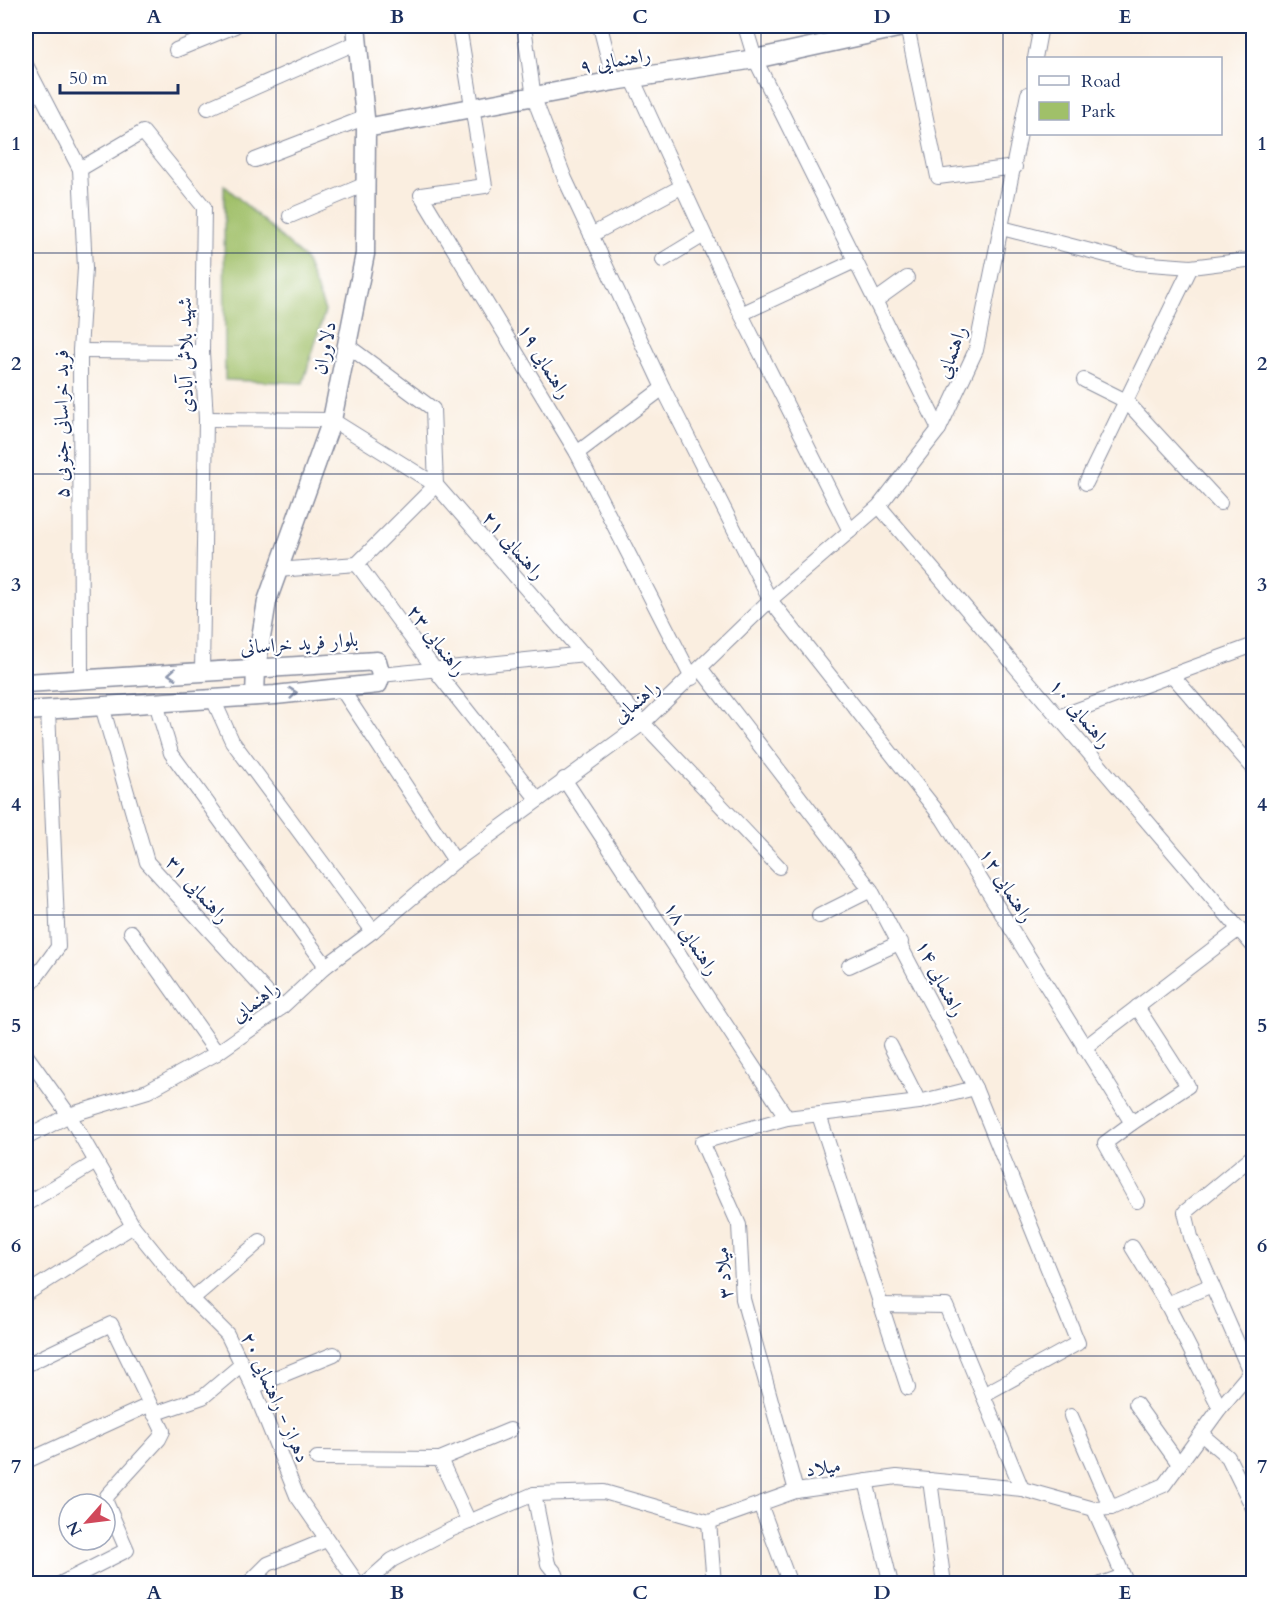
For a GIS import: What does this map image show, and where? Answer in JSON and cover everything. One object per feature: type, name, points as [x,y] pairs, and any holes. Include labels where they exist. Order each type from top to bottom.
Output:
[{"type":"street","points":[[176,50],[235,26]]},
{"type":"street","points":[[459,26],[473,110]]},
{"type":"street","name":"راهنمایی ۱۲","points":[[524,26],[534,98],[565,179],[663,388],[770,600],[944,819],[1132,1123]]},
{"type":"street","points":[[600,26],[614,81]]},
{"type":"street","points":[[745,26],[755,59],[939,429]]},
{"type":"street","points":[[907,26],[938,177],[1015,167]]},
{"type":"street","name":"راهنمایی ۹","points":[[365,123],[473,110],[614,81],[633,80],[755,59],[862,30],[907,26]]},
{"type":"street","points":[[1035,57],[1041,26]]},
{"type":"street","points":[[208,108],[357,34]]},
{"type":"street","name":"دلاوران","points":[[255,696],[256,668],[267,601],[332,420],[365,254],[365,123],[357,34]]},
{"type":"street","points":[[26,65],[80,169]]},
{"type":"street","points":[[633,80],[741,314],[850,531]]},
{"type":"street","name":"راهنمایی","points":[[26,1138],[69,1115],[148,1091],[217,1053],[280,1008],[326,966],[373,931],[454,861],[643,723],[770,600],[879,506],[939,429],[976,350],[1027,104]]},
{"type":"street","name":"راهنمایی ۱۹","points":[[473,110],[484,186],[421,195],[577,453],[696,673]]},
{"type":"street","points":[[255,160],[365,123]]},
{"type":"street","name":"شهید بلاش آبادی","points":[[80,169],[143,132],[204,207],[202,352],[206,419],[202,672]]},
{"type":"street","name":"فرید خراسانی جنوبی ۵","points":[[80,169],[85,268],[80,351],[81,679]]},
{"type":"street","points":[[290,216],[366,184]]},
{"type":"street","points":[[591,235],[681,187]]},
{"type":"street","points":[[1002,228],[1137,263],[1191,267],[1254,259]]},
{"type":"street","points":[[663,260],[704,235]]},
{"type":"street","points":[[741,314],[855,261]]},
{"type":"street","points":[[1086,483],[1191,267]]},
{"type":"street","points":[[875,301],[908,278]]},
{"type":"street","points":[[277,570],[357,564],[436,485],[433,409],[348,346]]},
{"type":"street","points":[[80,351],[202,352]]},
{"type":"street","points":[[1084,380],[1126,401],[1220,503]]},
{"type":"street","points":[[577,453],[663,388]]},
{"type":"street","points":[[206,419],[332,420]]},
{"type":"street","name":"راهنمایی ۲۱","points":[[332,420],[436,485],[643,723],[779,867]]},
{"type":"street","name":"راهنمایی ۱۰","points":[[879,506],[1254,946]]},
{"type":"street","name":"راهنمایی ۲۳","points":[[357,564],[435,670],[538,800]]},
{"type":"street","points":[[1058,717],[1254,645]]},
{"type":"street","points":[[26,711],[341,688],[378,684],[381,675],[585,654]]},
{"type":"street","name":"بلوار فرید خراسانی","points":[[26,683],[377,661],[381,675]]},
{"type":"street","name":"راهنمایی ۱۴","points":[[696,673],[871,890],[901,942],[975,1088],[1078,1343],[983,1395]]},
{"type":"street","points":[[1172,675],[1254,769]]},
{"type":"street","points":[[341,688],[454,861]]},
{"type":"street","points":[[213,699],[232,741],[373,931]]},
{"type":"street","points":[[156,703],[171,753],[326,966]]},
{"type":"street","name":"راهنمایی ۳۱","points":[[102,706],[147,862],[280,1008]]},
{"type":"street","points":[[26,991],[58,947],[48,710]]},
{"type":"street","name":"راهنمایی ۱۸","points":[[564,779],[787,1118]]},
{"type":"street","points":[[819,916],[871,890]]},
{"type":"street","points":[[1084,1047],[1239,929]]},
{"type":"street","points":[[130,932],[217,1053]]},
{"type":"street","points":[[849,966],[901,942]]},
{"type":"street","points":[[1137,1007],[1188,1086],[1105,1143],[1137,1202]]},
{"type":"street","points":[[890,1045],[919,1102]]},
{"type":"street","name":"دهراز - راهنمایی ۲۰","points":[[26,1054],[69,1115],[133,1226],[192,1299],[227,1334],[253,1387],[297,1496],[358,1584]]},
{"type":"street","points":[[787,1118],[919,1102],[975,1088]]},
{"type":"street","points":[[819,1115],[908,1388]]},
{"type":"street","name":"میلاد ۳","points":[[787,1118],[702,1142],[739,1225],[743,1299],[796,1491]]},
{"type":"street","points":[[1252,1370],[1191,1237],[1185,1212],[1254,1155]]},
{"type":"street","points":[[26,1204],[96,1162]]},
{"type":"street","points":[[26,1294],[133,1226]]},
{"type":"street","points":[[192,1299],[260,1241]]},
{"type":"street","points":[[1132,1247],[1167,1304],[1220,1408]]},
{"type":"street","points":[[1167,1304],[1212,1285]]},
{"type":"street","points":[[880,1305],[946,1306],[1022,1490]]},
{"type":"street","points":[[26,1365],[111,1324],[163,1435],[107,1496],[106,1502],[127,1550],[60,1584]]},
{"type":"street","points":[[253,1387],[334,1354]]},
{"type":"street","points":[[27,1461],[151,1409],[203,1397],[242,1364]]},
{"type":"street","name":"میلاد","points":[[709,1522],[796,1491],[897,1477],[1022,1490],[1094,1509],[1112,1509],[1164,1485],[1220,1408],[1252,1370]]},
{"type":"street","points":[[1136,1404],[1179,1464]]},
{"type":"street","points":[[1071,1416],[1112,1509]]},
{"type":"street","points":[[317,1458],[440,1459],[510,1430]]},
{"type":"street","points":[[1201,1434],[1228,1457],[1254,1510]]},
{"type":"street","points":[[440,1459],[469,1522]]},
{"type":"street","points":[[930,1480],[944,1584]]},
{"type":"street","points":[[866,1481],[891,1584]]},
{"type":"street","points":[[365,1584],[392,1560],[469,1522],[534,1494],[604,1492],[709,1522],[714,1584]]},
{"type":"street","points":[[534,1494],[548,1564],[556,1574],[559,1584]]},
{"type":"street","points":[[760,1504],[790,1584]]},
{"type":"street","points":[[1094,1509],[1125,1580],[1101,1584]]},
{"type":"street","points":[[248,1584],[268,1564],[326,1540]]},
{"type":"green space","points":[[224,185],[305,259],[325,311],[303,383],[225,380]]}]
